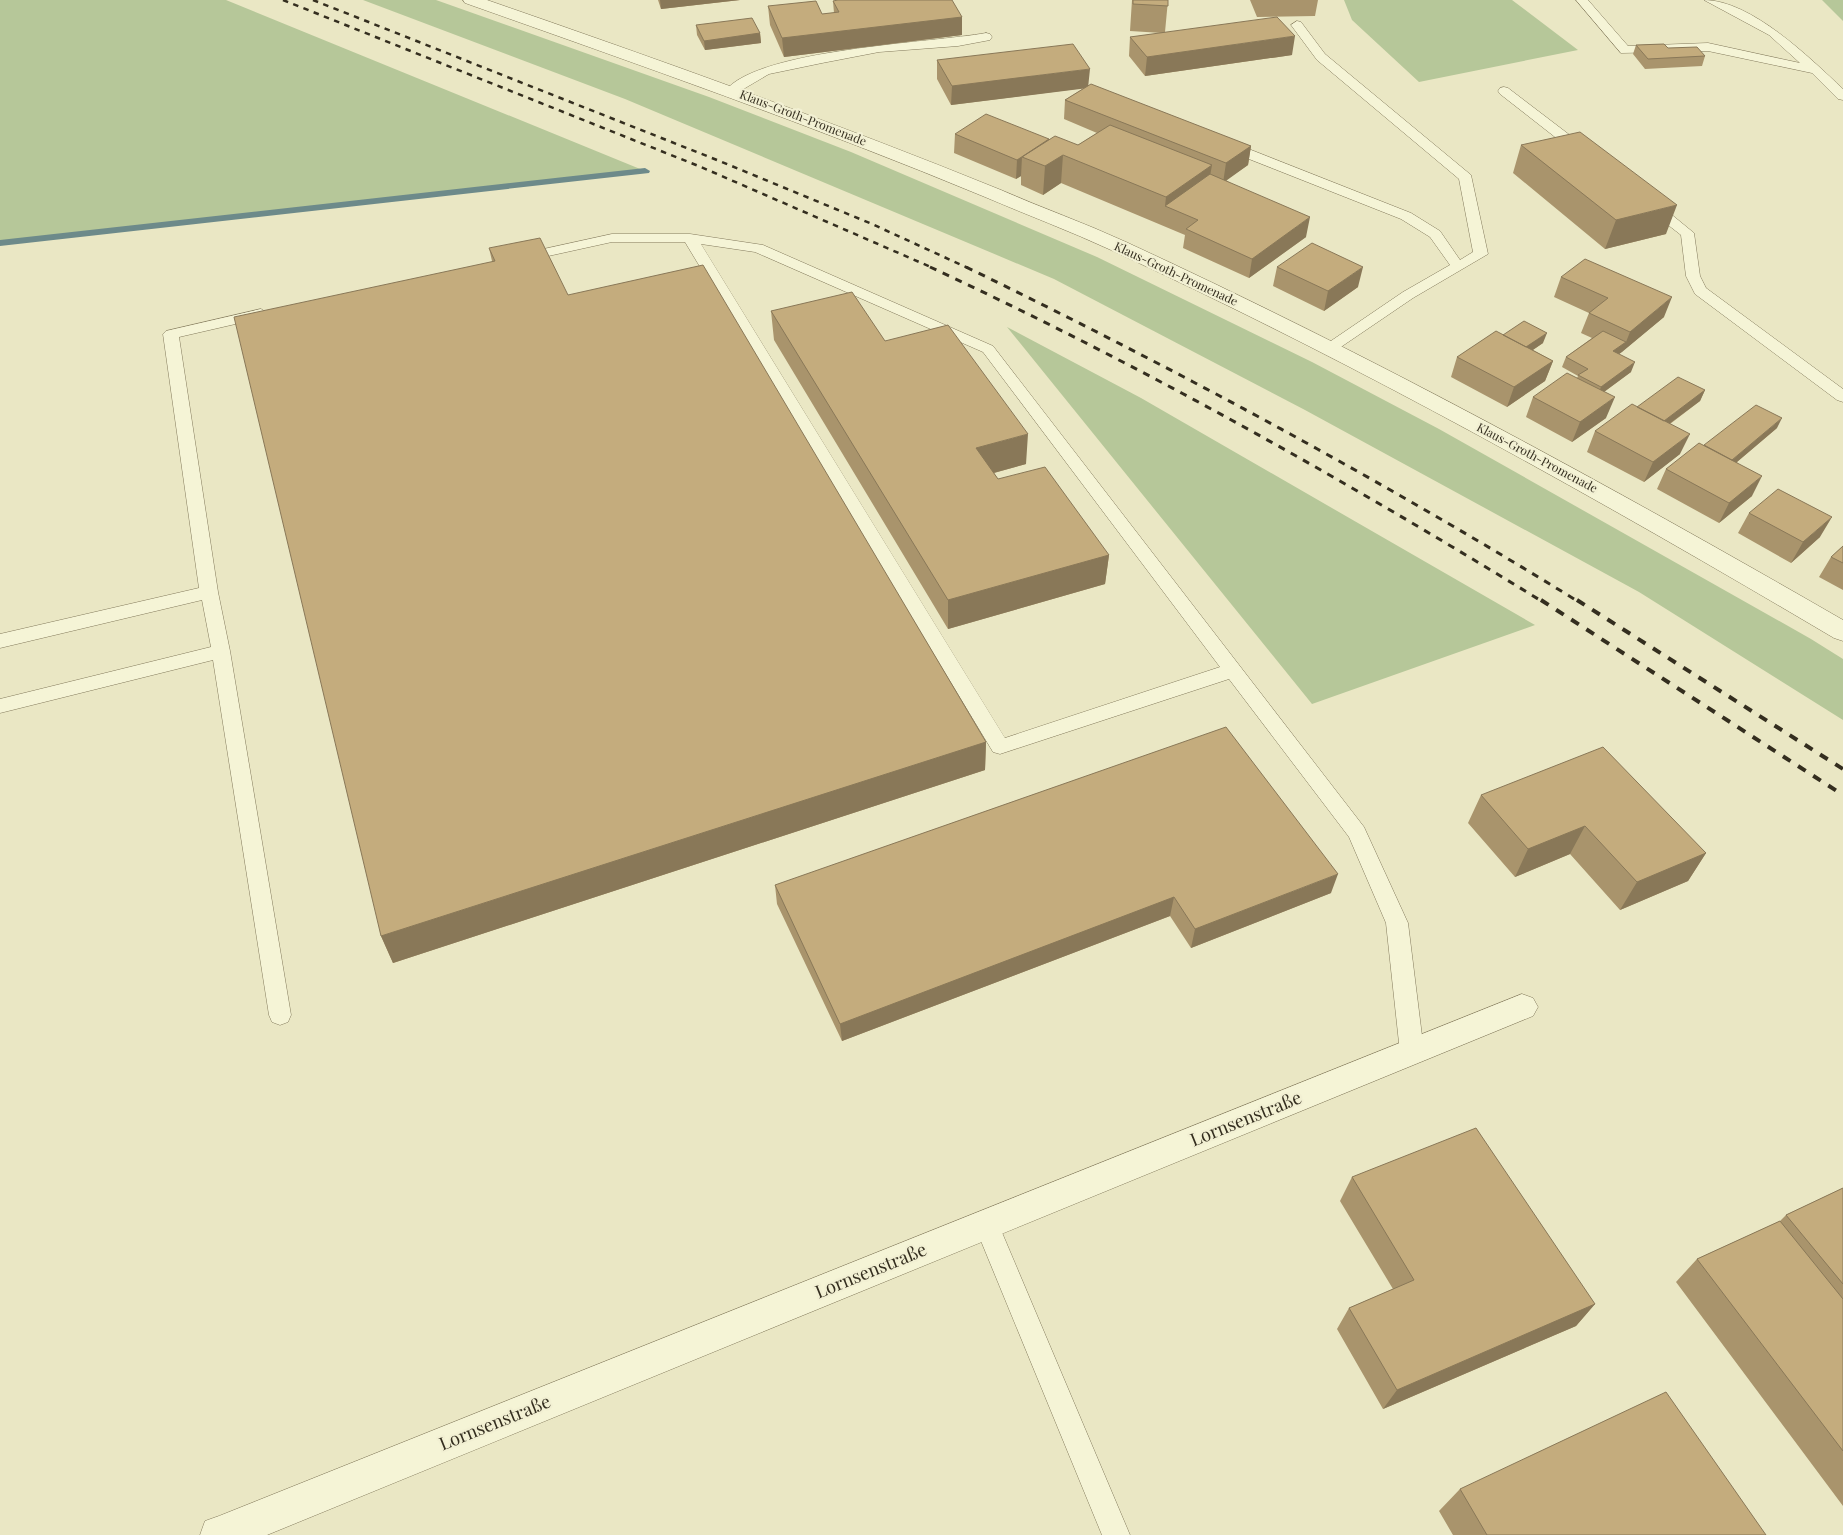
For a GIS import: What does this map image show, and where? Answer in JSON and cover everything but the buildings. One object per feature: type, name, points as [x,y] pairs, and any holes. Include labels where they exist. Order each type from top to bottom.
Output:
[{"type":"street","name":"Klaus-Groth-Promenade","points":[[471,0],[731,90],[865,141],[1116,245],[1330,348],[1660,524],[1843,632]]},
{"type":"street","name":"Lornsenstraße","points":[[219,1535],[1522,1007]]},
{"type":"lane","points":[[1582,0],[1625,50],[1708,47],[1816,70]]},
{"type":"lane","points":[[1710,0],[1773,32],[1843,96]]},
{"type":"lane","points":[[1297,25],[1321,57],[1466,178],[1481,254],[1408,295],[1330,348]]},
{"type":"lane","points":[[731,90],[765,71],[812,60],[879,48],[958,42],[986,37]]},
{"type":"lane","points":[[1504,91],[1598,164]]},
{"type":"lane","points":[[1208,139],[1406,216],[1435,234],[1457,266]]},
{"type":"lane","points":[[1637,194],[1686,233],[1690,240],[1691,275],[1700,291],[1843,397]]},
{"type":"lane","points":[[506,261],[612,238],[690,238],[758,248],[988,349],[1357,833],[1397,923],[1412,1052]]},
{"type":"lane","points":[[690,238],[1000,747],[1233,670]]},
{"type":"lane","points":[[276,311],[170,334],[209,592],[221,651],[280,1016]]},
{"type":"lane","points":[[0,641],[209,592]]},
{"type":"lane","points":[[0,706],[221,651]]},
{"type":"lane","points":[[986,1224],[1116,1535]]},
{"type":"green space","points":[[0,0],[226,0],[645,171],[200,219],[0,243]]},
{"type":"green space","points":[[363,0],[436,0],[709,97],[851,152],[1097,257],[1312,362],[1439,429],[1811,639],[1843,659],[1843,720],[1639,592],[1305,410],[1054,279],[625,99]]},
{"type":"green space","points":[[1344,0],[1512,0],[1578,50],[1419,82],[1352,20]]},
{"type":"green space","points":[[1822,0],[1843,0],[1843,21]]},
{"type":"green space","points":[[1007,327],[1141,398],[1535,625],[1312,704]]},
{"type":"waterway","points":[[0,243],[200,219],[645,171]]},
{"type":"railway","points":[[283,0],[701,167],[933,268]]},
{"type":"railway","points":[[313,0],[722,162],[872,224],[968,268]]},
{"type":"railway","points":[[930,267],[1087,344],[1318,468],[1543,602]]},
{"type":"railway","points":[[968,268],[1200,385],[1277,427],[1429,512],[1579,602]]},
{"type":"railway","points":[[1541,600],[1843,795]]},
{"type":"railway","points":[[1577,600],[1843,769]]}]
